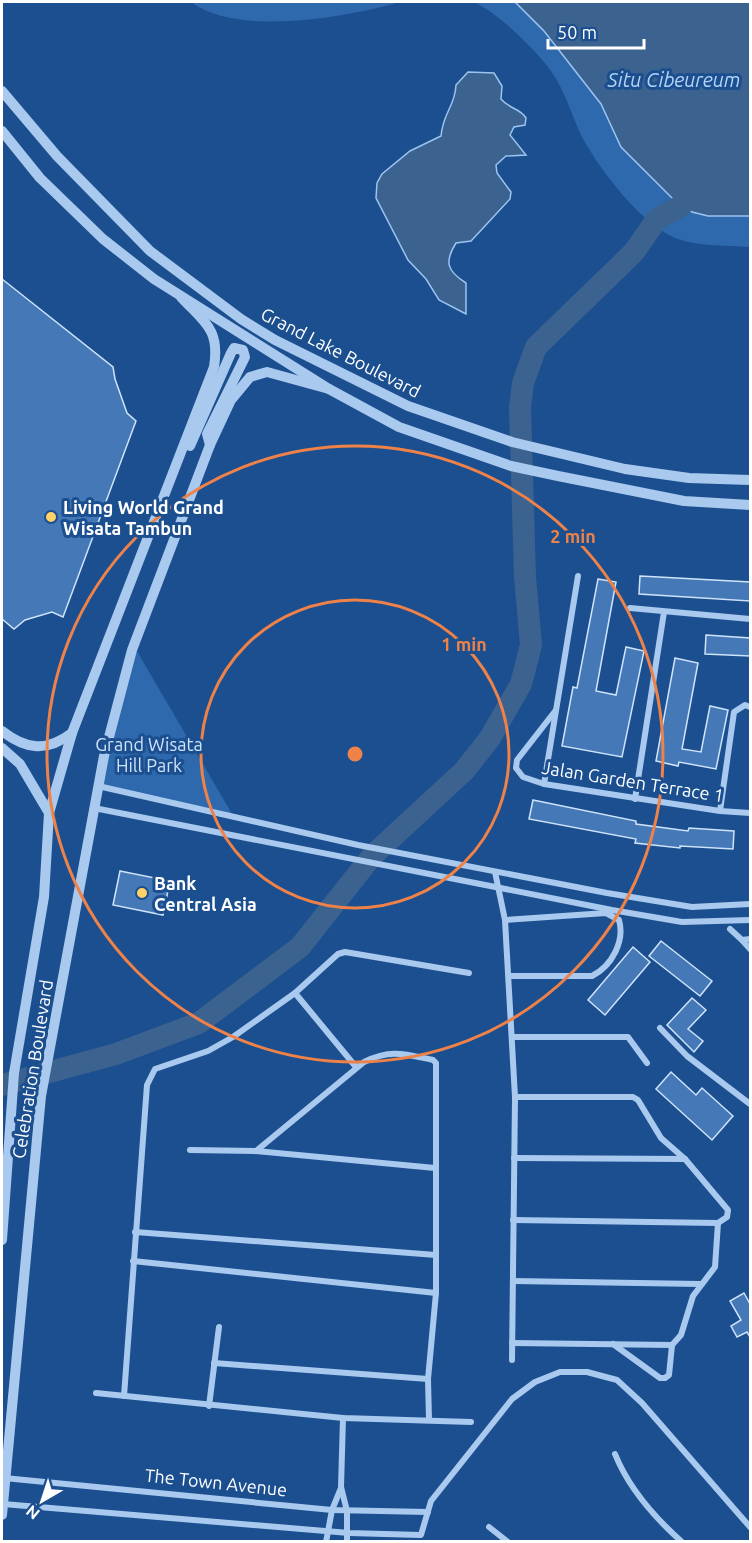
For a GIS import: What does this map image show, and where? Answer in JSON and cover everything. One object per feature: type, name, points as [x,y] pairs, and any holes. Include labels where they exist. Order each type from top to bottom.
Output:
[{"type":"street","name":"Grand Lake Boulevard","points":[[2,91],[57,156],[150,250],[241,319],[275,340],[408,406],[512,442],[625,469],[689,478],[750,480]]},
{"type":"street","name":"Grand Lake Boulevard","points":[[2,131],[40,178],[103,238],[181,297],[258,342],[329,389],[399,427],[511,466],[684,501],[750,505]]},
{"type":"street","points":[[2,731],[31,747],[45,747],[58,743],[72,733],[214,367],[217,346],[212,330],[181,297]]},
{"type":"street","points":[[162,500],[181,468],[231,353],[234,348],[243,350],[245,357],[207,434],[210,445]]},
{"type":"street","points":[[210,445],[231,400],[250,377],[267,372],[329,389]]},
{"type":"street","name":"Celebration Boulevard","points":[[2,1515],[3,1478],[41,1096],[98,786],[132,650],[210,445]]},
{"type":"street","points":[[544,784],[578,576]]},
{"type":"street","points":[[630,608],[750,618]]},
{"type":"street","points":[[635,799],[664,612]]},
{"type":"street","points":[[720,812],[734,712],[745,705],[750,706]]},
{"type":"street","name":"Jalan Garden Terrace 1","points":[[556,710],[522,752],[516,768],[523,777],[544,784],[635,799],[720,812],[750,813]]},
{"type":"street","name":"Celebration Boulevard","points":[[2,1240],[14,1073],[44,897],[49,813],[72,733]]},
{"type":"street","points":[[2,748],[20,764],[49,813]]},
{"type":"street","points":[[98,786],[358,845],[495,872],[692,907],[750,904]]},
{"type":"street","points":[[94,808],[353,861],[682,922],[750,920]]},
{"type":"street","points":[[495,872],[505,920],[515,1096],[512,1360]]},
{"type":"street","points":[[505,920],[606,913],[619,920],[622,931],[621,942],[600,972],[592,976],[509,976]]},
{"type":"street","points":[[730,929],[750,949]]},
{"type":"street","points":[[742,940],[750,939]]},
{"type":"street","points":[[124,1396],[147,1085],[151,1073],[161,1066],[208,1052],[233,1037],[295,993],[331,958],[345,952],[469,973]]},
{"type":"street","points":[[295,993],[356,1067]]},
{"type":"street","points":[[660,1028],[687,1056],[750,1104]]},
{"type":"street","points":[[512,1037],[628,1037],[647,1063]]},
{"type":"street","points":[[256,1151],[356,1067],[381,1054],[389,1053],[433,1060],[436,1063],[436,1293],[428,1378],[429,1420]]},
{"type":"street","points":[[513,1220],[718,1222],[727,1218],[728,1210],[685,1159],[661,1138],[638,1100],[633,1097],[515,1096]]},
{"type":"street","points":[[190,1150],[256,1151],[435,1168]]},
{"type":"street","points":[[514,1158],[685,1159]]},
{"type":"street","points":[[613,1344],[660,1378],[669,1375],[672,1345],[681,1335],[693,1296],[715,1267],[718,1222]]},
{"type":"street","points":[[135,1232],[436,1255]]},
{"type":"street","points":[[133,1261],[436,1293]]},
{"type":"street","points":[[513,1281],[700,1284]]},
{"type":"street","points":[[209,1406],[219,1327]]},
{"type":"street","points":[[512,1343],[672,1345]]},
{"type":"street","points":[[214,1363],[428,1378]]},
{"type":"street","points":[[428,1512],[431,1501],[512,1399],[535,1382],[560,1372],[587,1372],[617,1380],[642,1403],[750,1527]]},
{"type":"street","points":[[96,1393],[342,1418],[471,1422]]},
{"type":"street","points":[[342,1418],[341,1487],[347,1511],[349,1533],[347,1542]]},
{"type":"street","points":[[615,1454],[622,1471],[637,1493],[682,1542]]},
{"type":"street","name":"The Town Avenue","points":[[2,1503],[349,1533],[422,1535],[428,1512],[332,1510],[3,1478]]},
{"type":"street","points":[[326,1542],[332,1510],[341,1487]]},
{"type":"street","points":[[489,1527],[508,1542]]},
{"type":"green space","points":[[191,2],[400,2],[323,18],[264,21],[236,19],[211,13]]},
{"type":"green space","points":[[474,2],[515,2],[544,31],[601,104],[621,147],[672,198],[692,212],[708,216],[750,216],[750,247],[686,242],[664,232],[650,222],[622,194],[597,162],[580,133],[560,85],[544,62],[505,23]]},
{"type":"green space","name":"Grand Wisata Hill Park","points":[[134,646],[235,819],[98,786]]},
{"type":"water","name":"Situ Cibeureum","points":[[515,2],[750,2],[750,216],[708,216],[692,212],[672,198],[621,147],[601,104],[544,31]]},
{"type":"water","points":[[468,72],[494,73],[502,86],[501,99],[526,118],[525,125],[514,127],[510,135],[526,155],[506,156],[496,165],[497,173],[511,192],[510,199],[471,241],[456,243],[452,250],[449,266],[466,283],[466,314],[439,300],[426,279],[408,260],[376,198],[377,183],[382,174],[410,151],[441,136],[444,121],[454,99],[456,85]]},
{"type":"building","name":"Living World Grand Wisata Tambun","points":[[2,279],[113,367],[127,413],[136,421],[63,617],[52,612],[25,620],[14,629],[2,619]]},
{"type":"building","points":[[640,576],[750,582],[750,601],[639,594]]},
{"type":"building","points":[[598,579],[616,582],[596,691],[616,695],[626,647],[644,651],[622,757],[562,746],[573,687],[577,688]]},
{"type":"building","points":[[706,635],[750,638],[750,656],[705,654]]},
{"type":"building","points":[[675,658],[698,663],[682,749],[701,752],[710,706],[728,710],[716,769],[679,762],[678,766],[656,761]]},
{"type":"building","points":[[533,800],[636,821],[636,824],[688,831],[689,828],[734,831],[733,849],[680,846],[680,848],[635,843],[636,839],[529,819]]},
{"type":"building","name":"Bank Central Asia","points":[[120,871],[170,881],[163,915],[113,905]]},
{"type":"building","points":[[661,941],[712,981],[700,996],[649,956]]},
{"type":"building","points":[[633,947],[650,962],[605,1015],[588,1000]]},
{"type":"building","points":[[692,998],[706,1010],[688,1029],[703,1041],[694,1052],[667,1025]]},
{"type":"building","points":[[671,1072],[696,1095],[702,1088],[733,1116],[712,1140],[656,1089]]},
{"type":"building","points":[[744,1293],[750,1304],[750,1337],[747,1332],[737,1337],[731,1326],[741,1320],[730,1301]]},
{"type":"waterway","points":[[2,1085],[116,1054],[199,1023],[300,947],[372,856],[464,771],[490,738],[521,684],[531,645],[525,577],[520,407],[523,383],[536,347],[634,252],[657,219],[681,206]]},
{"type":"place","name":"Living World Grand Wisata Tambun","points":[[51,517]]},
{"type":"place","name":"Bank Central Asia","points":[[142,893]]}]
